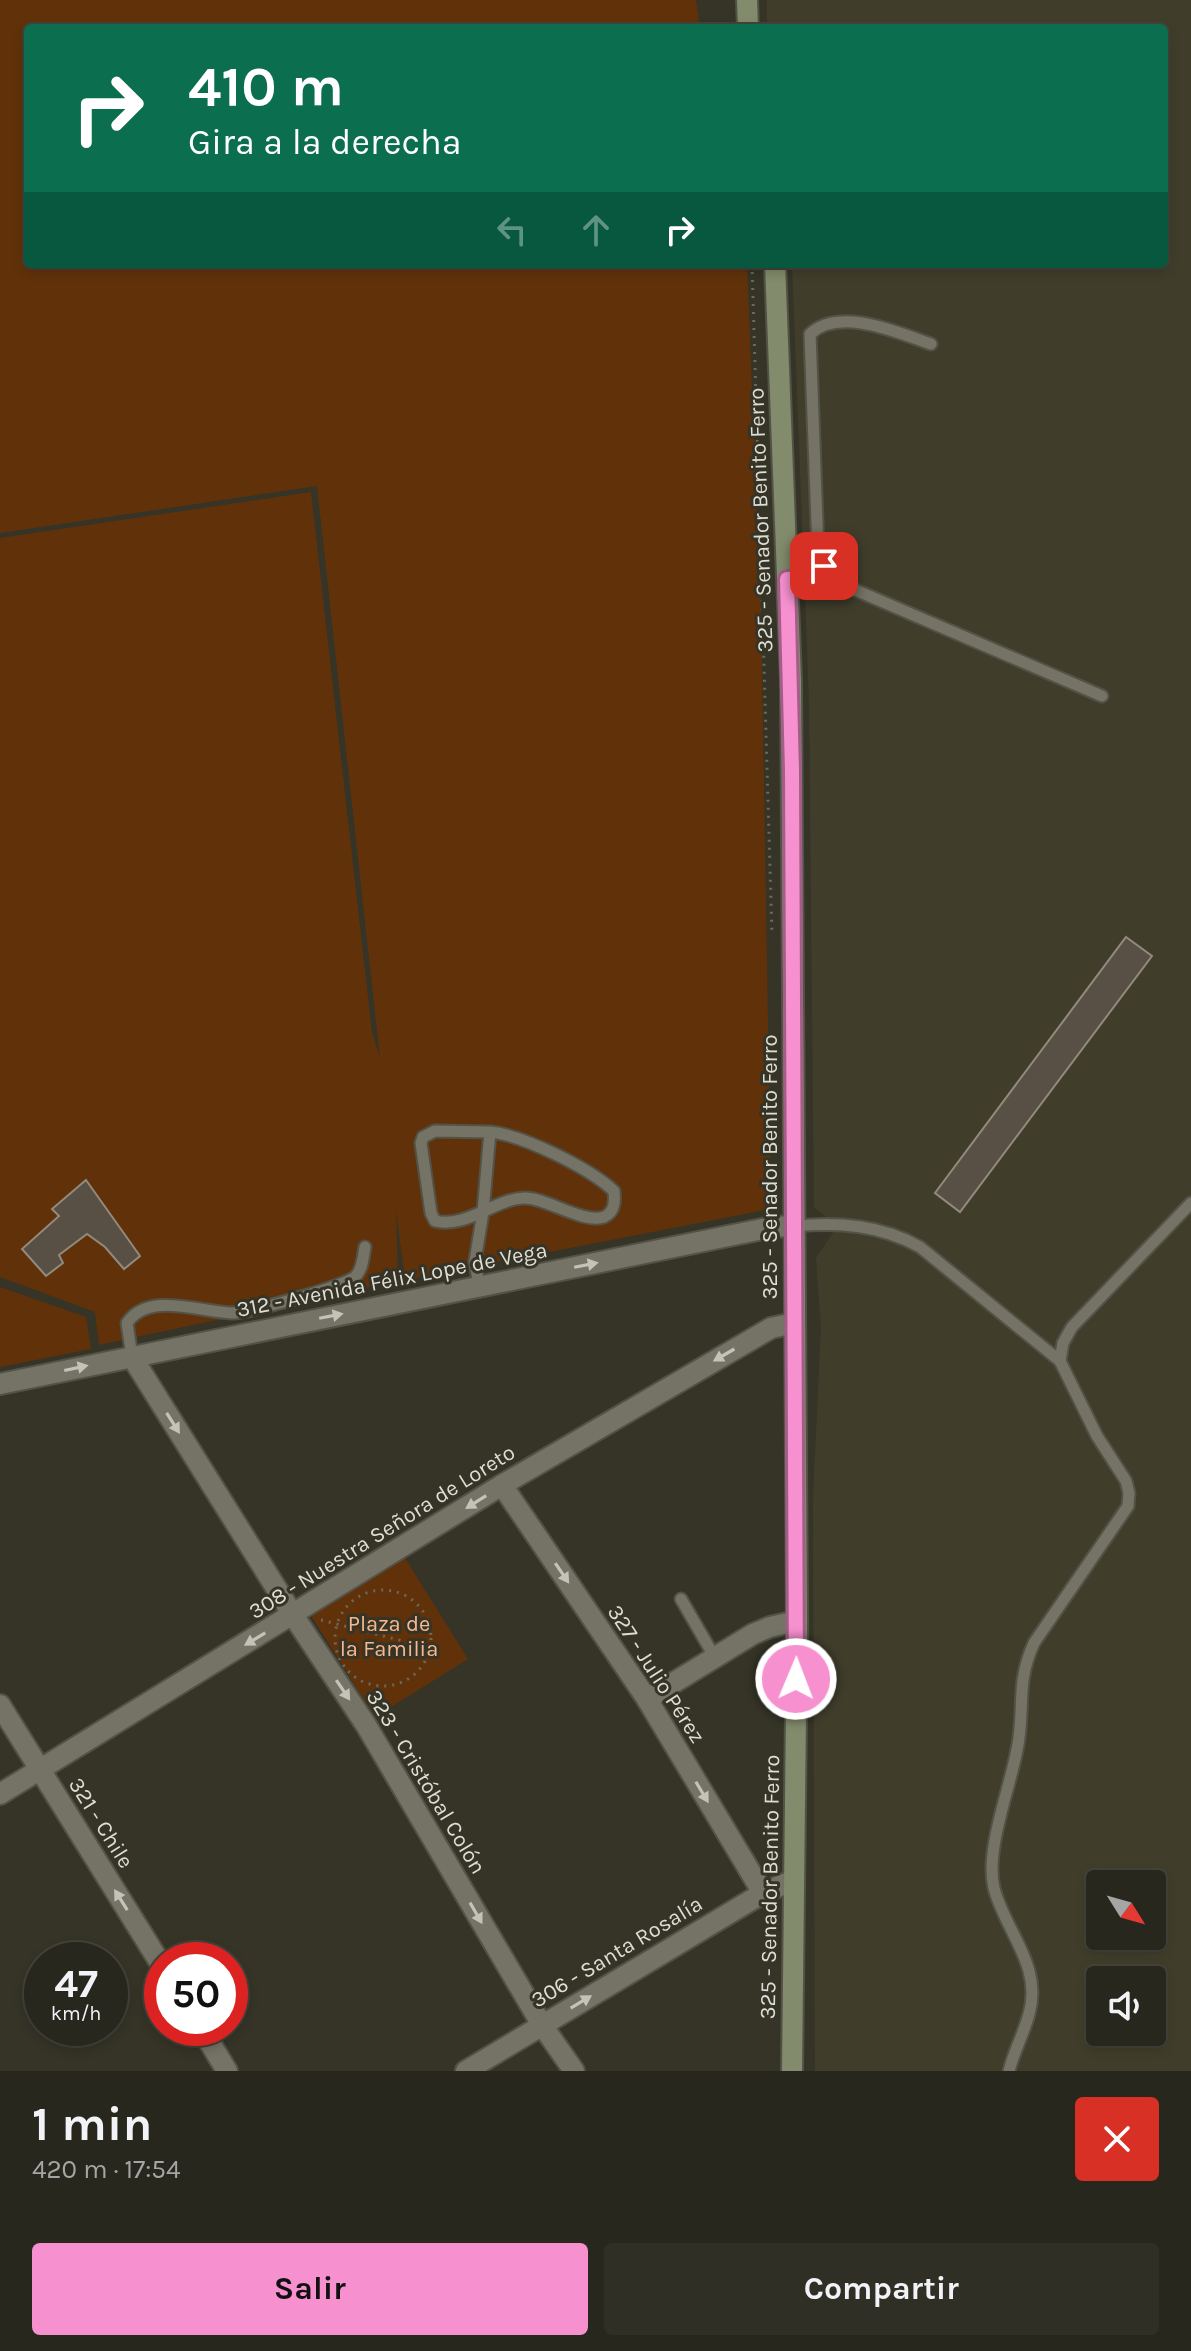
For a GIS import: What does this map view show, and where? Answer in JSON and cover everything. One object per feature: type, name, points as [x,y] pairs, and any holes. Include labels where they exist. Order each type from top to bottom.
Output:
[{"type":"main road","points":[[747,0],[748,24]]},
{"type":"main road","name":"325 - Senador Benito Ferro","points":[[775,268],[791,696],[797,1621],[792,2071]]},
{"type":"street","name":"312 - Avenida Félix Lope de Vega","points":[[0,1384],[773,1227],[795,1226]]},
{"type":"street","name":"308 - Nuestra Señora de Loreto","points":[[0,1794],[502,1485],[771,1328],[794,1323]]},
{"type":"street","name":"323 - Cristóbal Colón","points":[[132,1357],[293,1615],[366,1725],[542,2025],[574,2071]]},
{"type":"street","name":"327 - Julio Pérez","points":[[502,1485],[647,1699],[763,1893]]},
{"type":"street","points":[[647,1699],[714,1656],[762,1630],[797,1621]]},
{"type":"street","name":"321 - Chile","points":[[0,1705],[147,1942]]},
{"type":"street","name":"306 - Santa Rosalía","points":[[466,2071],[763,1893],[794,1880]]},
{"type":"street","points":[[212,2046],[227,2071]]},
{"type":"lane","points":[[931,344],[864,323],[824,326],[810,334],[818,550],[824,566],[839,583],[1102,696]]},
{"type":"lane","points":[[787,579],[802,578],[824,566]]},
{"type":"lane","points":[[435,1131],[490,1132],[520,1138],[598,1179],[614,1191],[616,1202],[611,1212],[602,1218],[590,1217],[526,1198],[443,1223],[435,1221],[431,1213],[421,1143],[423,1137],[435,1131]]},
{"type":"lane","points":[[479,1287],[475,1261],[490,1132]]},
{"type":"lane","points":[[1060,1361],[1063,1343],[1072,1327],[1191,1203]]},
{"type":"lane","points":[[795,1226],[818,1224],[880,1229],[920,1247],[1060,1361],[1097,1436],[1126,1481],[1128,1506],[1034,1643],[1024,1665],[1019,1738],[994,1851],[994,1886],[1026,1959],[1033,1985],[1030,2013],[1009,2071]]},
{"type":"lane","points":[[132,1357],[127,1323],[133,1314],[161,1305],[244,1312],[350,1281],[361,1267],[365,1247]]},
{"type":"lane","points":[[681,1599],[714,1656]]},
{"type":"path","points":[[752,268],[772,942]]},
{"type":"path","points":[[383,1589],[400,1592],[415,1601],[425,1614],[430,1631],[430,1648],[423,1664],[412,1676],[388,1686],[371,1684],[348,1671],[339,1657],[335,1640],[337,1623],[345,1608],[366,1593],[383,1589]]},
{"type":"path","points":[[337,1623],[430,1648]]},
{"type":"shaded area","points":[[767,0],[1191,0],[1191,2071],[815,2071],[813,1496],[821,1328],[816,1258],[838,1225],[814,1208],[809,701],[792,268],[1168,268],[1168,24],[767,24]]},
{"type":"green space","points":[[0,0],[696,0],[699,24],[24,24],[24,268],[747,268],[761,611],[771,1201],[765,1210],[405,1280],[396,1209],[398,1281],[99,1345],[95,1312],[0,1277],[0,538],[311,492],[372,1033],[380,1058],[317,486],[0,533]]},
{"type":"green space","points":[[0,1287],[86,1317],[91,1349],[0,1367]]},
{"type":"green space","name":"Plaza de la Familia","points":[[403,1555],[468,1659],[375,1717],[310,1614]]},
{"type":"building","points":[[1126,937],[1152,956],[960,1212],[935,1193]]},
{"type":"building","points":[[86,1180],[140,1256],[124,1269],[105,1247],[87,1234],[59,1255],[63,1263],[46,1276],[22,1249],[59,1216],[52,1209]]},
{"type":"route","points":[[796,1679],[792,771],[787,579],[802,578],[824,566]]}]
